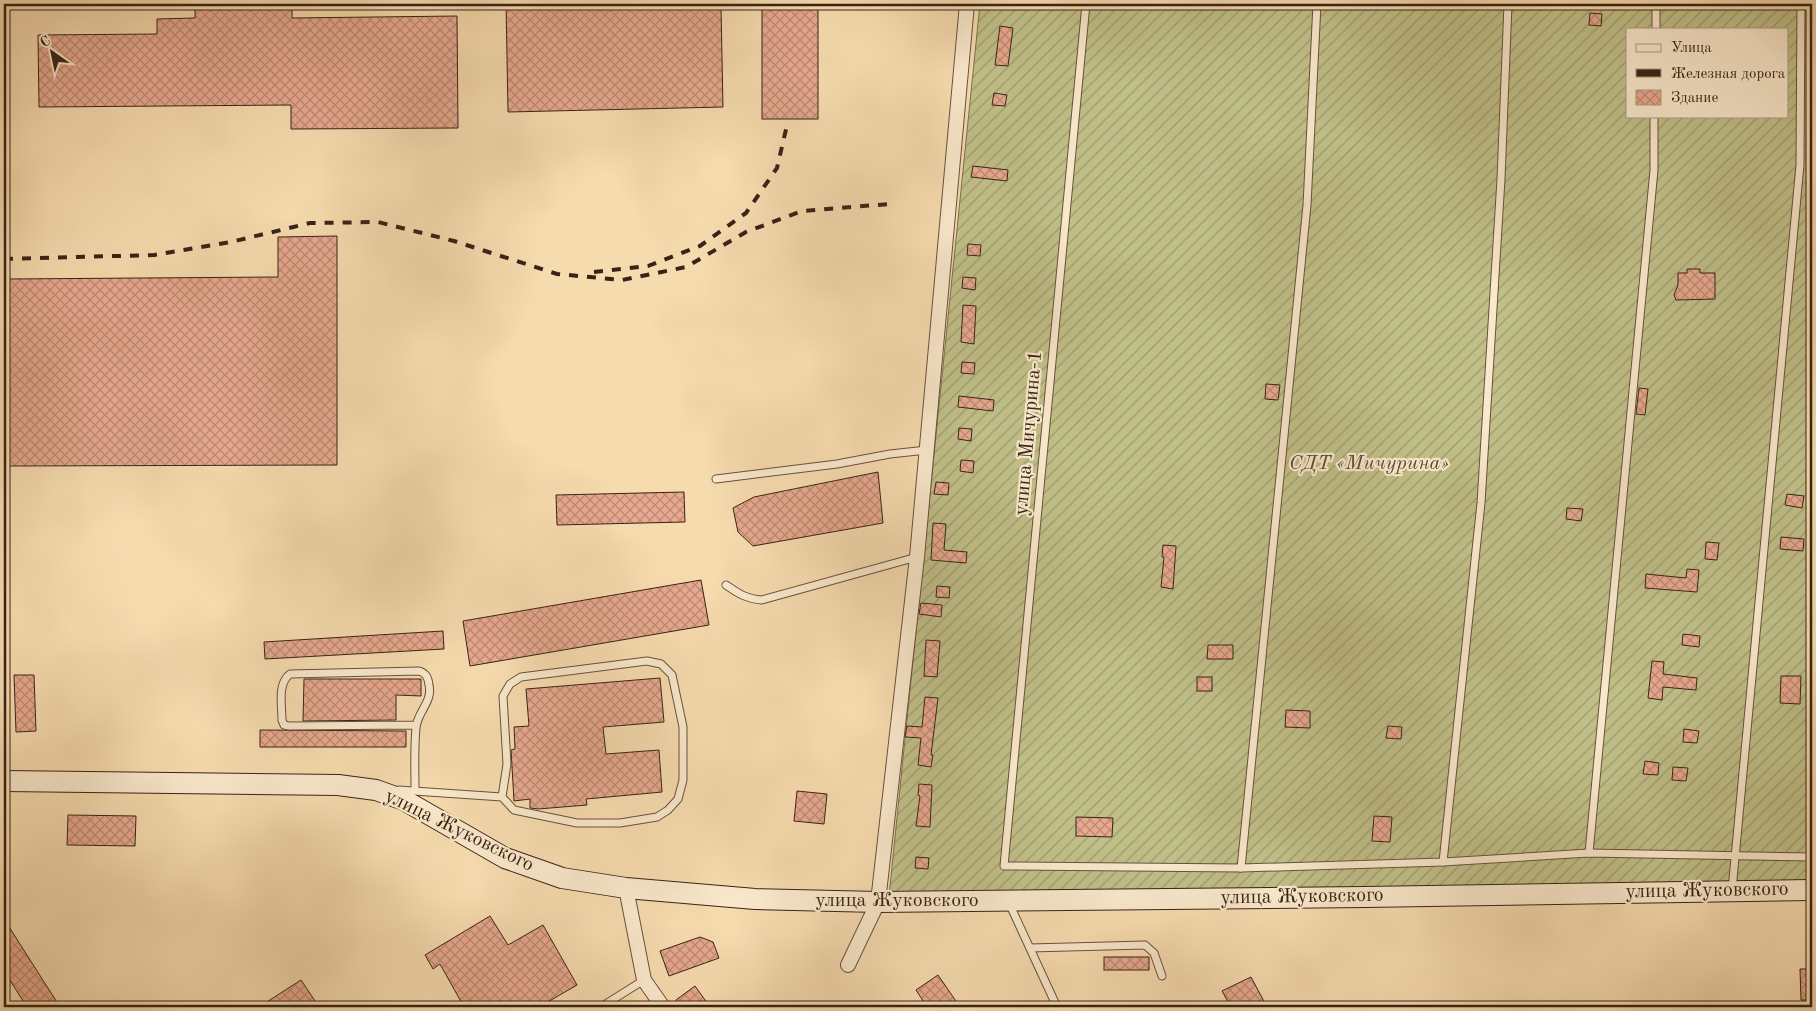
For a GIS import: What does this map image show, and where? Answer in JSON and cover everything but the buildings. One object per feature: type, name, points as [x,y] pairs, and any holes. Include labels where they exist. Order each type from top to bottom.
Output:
[{"type":"main road","name":"улица Жуковского","points":[[4,781],[338,785],[376,790],[404,800],[505,858],[562,878],[626,888],[755,899],[878,902],[1008,901],[1812,890]]},
{"type":"street","points":[[848,965],[878,902],[917,557],[968,4]]},
{"type":"street","points":[[626,888],[644,980],[663,1007]]},
{"type":"lane","name":"улица Мичурина-1","points":[[1086,4],[1004,866],[1241,868]]},
{"type":"lane","points":[[1317,4],[1307,205],[1241,868],[1443,862],[1589,853],[1812,857]]},
{"type":"lane","points":[[1443,862],[1481,503],[1501,178],[1508,4]]},
{"type":"lane","points":[[1656,4],[1656,28]]},
{"type":"lane","points":[[1732,890],[1800,165],[1801,4]]},
{"type":"lane","points":[[1589,853],[1654,170],[1654,118]]},
{"type":"lane","points":[[716,479],[837,464],[890,454],[927,450]]},
{"type":"lane","points":[[726,585],[741,596],[762,600],[917,557]]},
{"type":"lane","points":[[376,790],[415,790],[502,797],[514,810],[577,823],[620,823],[657,817],[678,800],[683,780],[683,727],[672,674],[660,664],[647,660],[521,677],[510,684],[503,696],[506,764],[502,797]]},
{"type":"lane","points":[[415,790],[416,726],[428,701],[430,690],[425,673],[418,670],[290,674],[282,684],[282,720],[284,725],[416,726]]},
{"type":"lane","points":[[1008,901],[1058,1007]]},
{"type":"lane","points":[[1030,948],[1145,945],[1154,953],[1162,976]]},
{"type":"lane","points":[[602,1007],[644,980]]},
{"type":"green space","name":"СДТ «Мичурина»","points":[[980,4],[1812,4],[1812,885],[889,896]]},
{"type":"railway","points":[[594,272],[648,266],[700,246],[746,213],[777,168],[787,125]]},
{"type":"railway","points":[[4,259],[154,255],[231,242],[310,223],[378,222],[454,241],[557,274],[622,280],[686,267],[746,232],[802,211],[889,204]]}]
